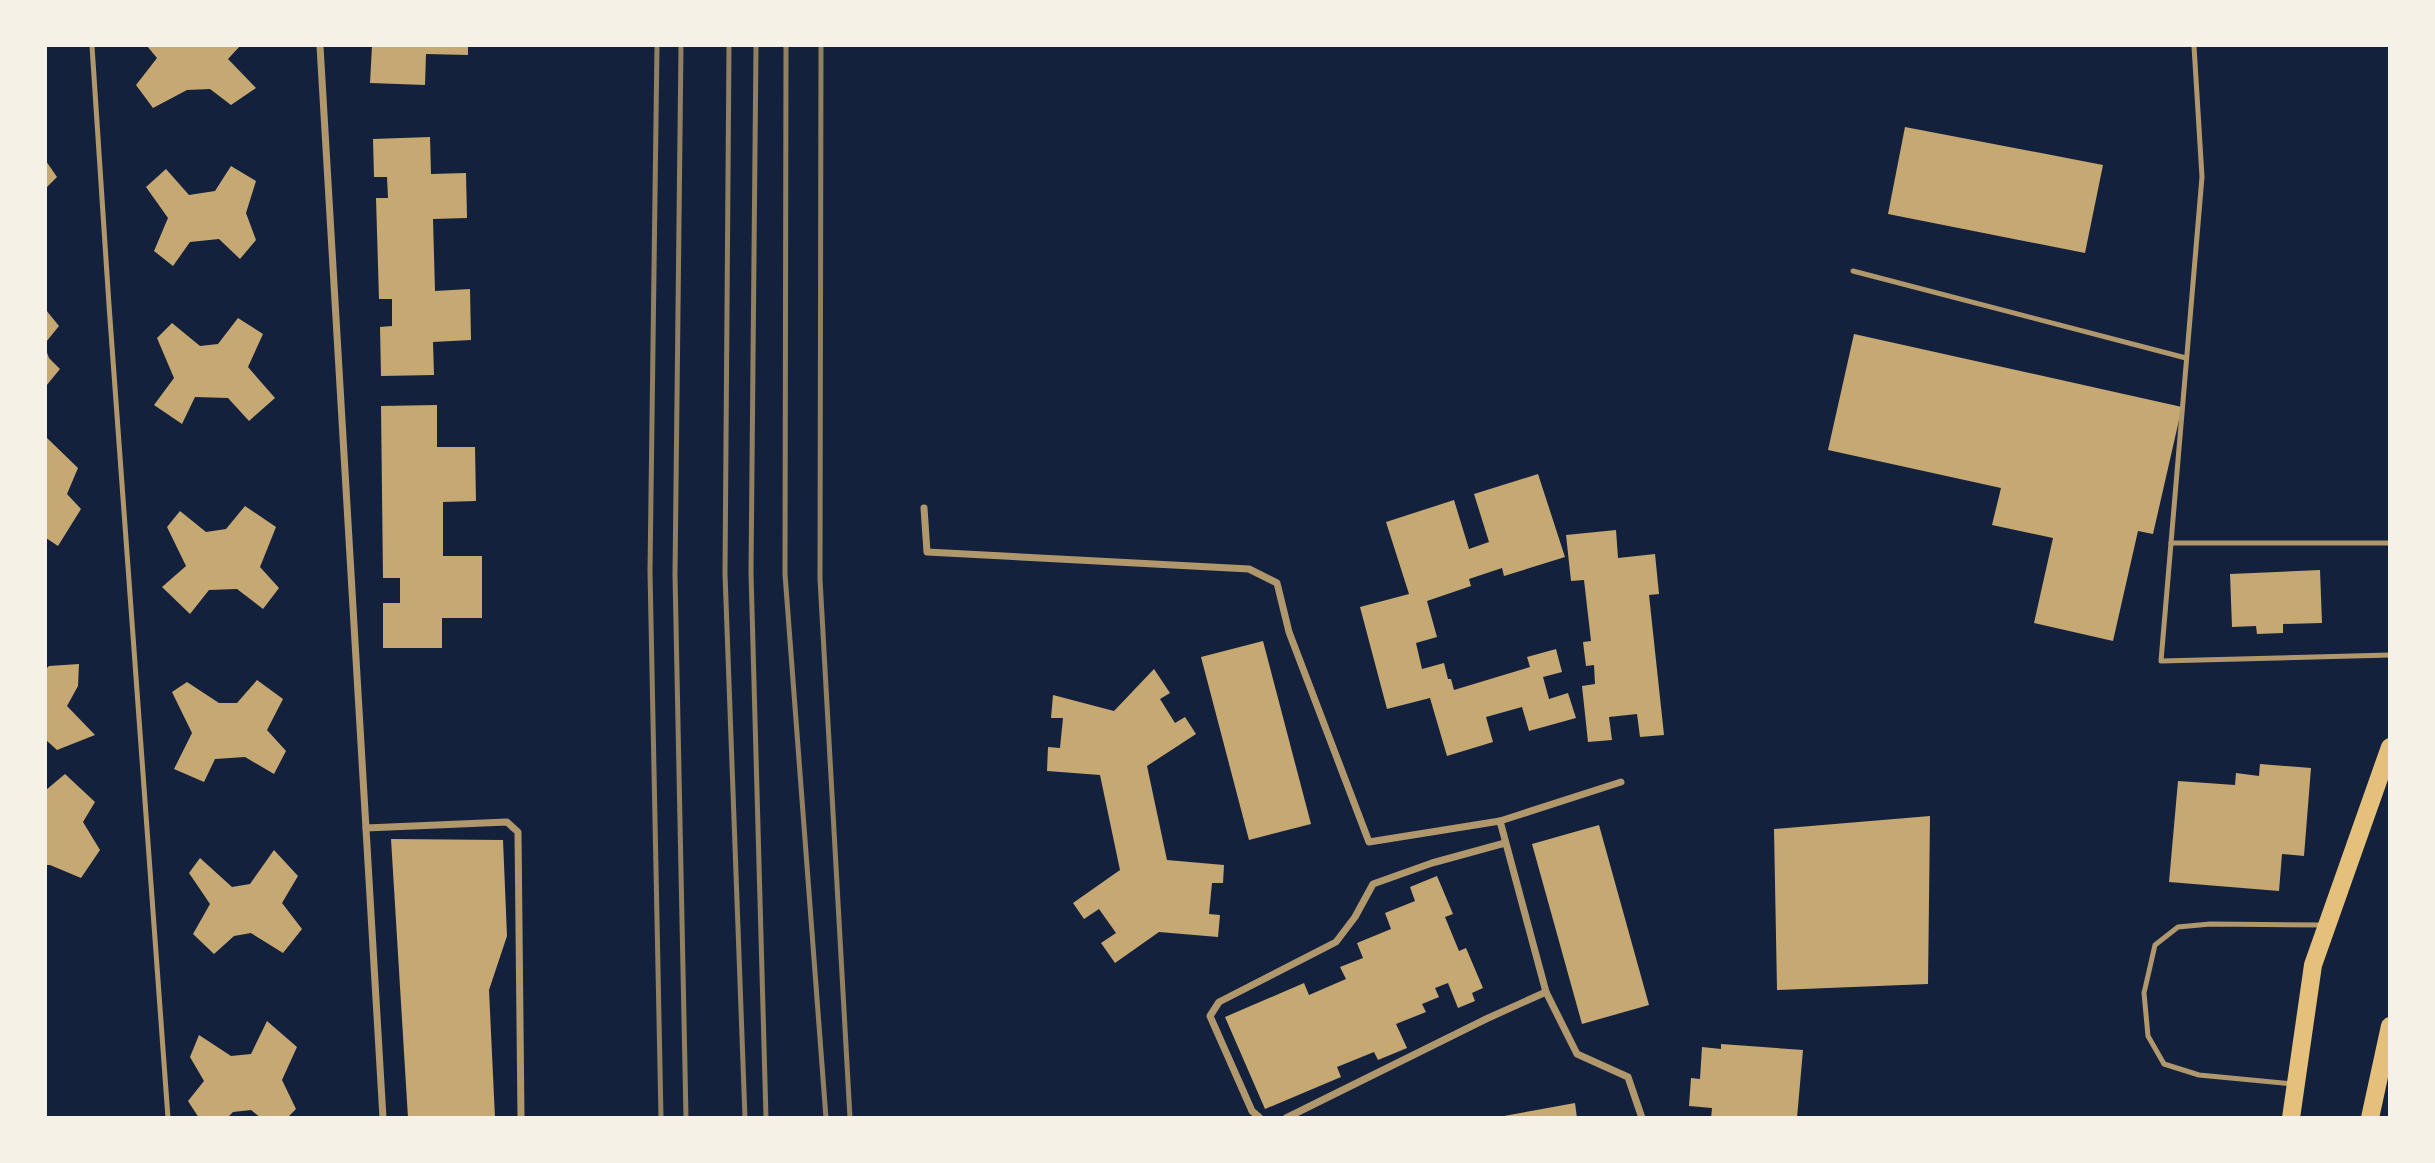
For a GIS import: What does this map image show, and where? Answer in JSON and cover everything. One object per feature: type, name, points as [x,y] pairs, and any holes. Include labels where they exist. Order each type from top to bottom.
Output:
[{"type":"main road","points":[[2291,1118],[2314,965],[2389,747]]},
{"type":"main road","points":[[2370,1118],[2389,1026]]},
{"type":"street","points":[[320,46],[383,1118]]},
{"type":"street","points":[[924,508],[927,552],[1249,569],[1277,583],[1289,632],[1369,842],[1500,821],[1620,782]]},
{"type":"street","points":[[1500,821],[1546,992],[1577,1054],[1628,1077],[1642,1118]]},
{"type":"street","points":[[366,828],[507,822],[518,832],[522,1118]]},
{"type":"street","points":[[1261,1118],[1252,1111],[1210,1016],[1219,1002],[1336,942],[1355,917],[1373,884],[1432,863],[1505,843]]},
{"type":"street","points":[[1286,1118],[1546,992]]},
{"type":"lane","points":[[92,46],[168,1118]]},
{"type":"lane","points":[[2194,46],[2202,177],[2161,661],[2389,655]]},
{"type":"lane","points":[[1853,271],[2186,358]]},
{"type":"lane","points":[[2171,543],[2389,543]]},
{"type":"lane","points":[[2296,1084],[2199,1075],[2164,1064],[2148,1036],[2144,993],[2155,945],[2178,927],[2210,924],[2328,925]]},
{"type":"building","points":[[147,46],[240,46],[228,59],[256,88],[231,105],[210,89],[187,90],[153,108],[136,85],[157,58]]},
{"type":"building","points":[[372,46],[468,46],[468,55],[426,54],[425,85],[370,83]]},
{"type":"building","points":[[1905,127],[2103,165],[2085,253],[1888,214]]},
{"type":"building","points":[[430,137],[431,174],[466,173],[467,218],[433,219],[435,291],[470,289],[471,340],[433,342],[434,375],[381,376],[380,327],[392,326],[392,299],[379,299],[376,198],[388,198],[387,177],[374,177],[373,139]]},
{"type":"building","points":[[46,161],[57,177],[46,188]]},
{"type":"building","points":[[231,166],[256,181],[246,213],[256,240],[240,259],[219,239],[190,242],[173,266],[154,251],[168,218],[146,187],[166,169],[189,195],[215,191]]},
{"type":"building","points":[[46,310],[59,326],[46,342]]},
{"type":"building","points":[[238,318],[263,334],[248,367],[275,398],[249,421],[228,398],[195,397],[182,424],[154,405],[174,378],[157,338],[172,323],[200,346],[218,344]]},
{"type":"building","points":[[1854,334],[2182,407],[2153,534],[2138,531],[2113,641],[2034,623],[2053,538],[1992,525],[2001,488],[1828,450]]},
{"type":"building","points":[[46,350],[49,358],[60,369],[46,386]]},
{"type":"building","points":[[437,405],[437,447],[475,447],[476,501],[443,502],[443,556],[482,556],[482,618],[442,618],[442,648],[383,648],[383,603],[400,603],[400,578],[383,578],[381,406]]},
{"type":"building","points":[[46,437],[78,468],[67,494],[81,509],[58,546],[46,538]]},
{"type":"building","points":[[1538,474],[1565,557],[1504,576],[1502,568],[1469,579],[1471,586],[1427,601],[1437,637],[1416,643],[1422,669],[1444,663],[1454,690],[1530,667],[1527,657],[1556,649],[1562,672],[1543,677],[1549,699],[1568,693],[1576,718],[1529,731],[1522,707],[1486,717],[1493,742],[1447,756],[1430,698],[1387,709],[1360,607],[1409,594],[1386,522],[1454,500],[1469,549],[1489,542],[1474,494]]},
{"type":"building","points":[[245,506],[276,527],[260,567],[279,588],[263,609],[237,589],[209,590],[190,614],[162,587],[186,566],[167,527],[180,511],[206,532],[226,529]]},
{"type":"building","points":[[1616,530],[1618,558],[1655,554],[1659,594],[1649,595],[1664,735],[1640,737],[1637,714],[1609,717],[1612,740],[1588,742],[1582,686],[1595,684],[1594,665],[1586,666],[1583,642],[1591,641],[1584,580],[1571,581],[1566,535]]},
{"type":"building","points":[[2320,570],[2322,623],[2283,624],[2283,633],[2257,634],[2256,626],[2232,627],[2230,574]]},
{"type":"building","points":[[1263,641],[1311,824],[1249,840],[1201,657]]},
{"type":"building","points":[[79,664],[78,686],[67,706],[95,735],[57,750],[46,740],[46,669],[49,666]]},
{"type":"building","points":[[1154,669],[1170,693],[1160,699],[1175,723],[1185,717],[1196,734],[1147,766],[1167,860],[1224,865],[1223,883],[1212,883],[1209,914],[1220,915],[1218,937],[1159,932],[1115,963],[1101,943],[1116,933],[1099,909],[1084,919],[1073,903],[1120,870],[1100,775],[1047,771],[1048,747],[1060,748],[1063,718],[1051,718],[1053,695],[1114,711]]},
{"type":"building","points":[[257,680],[283,699],[267,730],[286,751],[274,774],[245,757],[215,759],[204,782],[174,769],[192,733],[172,692],[187,682],[219,703],[237,703]]},
{"type":"building","points":[[2260,764],[2311,768],[2304,856],[2282,854],[2279,891],[2169,882],[2178,781],[2235,785],[2236,773],[2259,776]]},
{"type":"building","points":[[65,774],[95,802],[83,822],[100,850],[81,878],[46,865],[46,790]]},
{"type":"building","points":[[1930,816],[1928,984],[1777,990],[1774,829]]},
{"type":"building","points":[[1599,825],[1649,1005],[1582,1024],[1532,844]]},
{"type":"building","points":[[391,839],[503,840],[507,936],[489,990],[495,1118],[408,1118]]},
{"type":"building","points":[[274,850],[298,876],[282,903],[302,929],[283,953],[251,933],[234,936],[214,954],[193,934],[210,904],[189,873],[200,858],[232,887],[250,884]]},
{"type":"building","points":[[1437,876],[1453,914],[1445,917],[1459,951],[1466,948],[1483,988],[1472,993],[1475,1001],[1458,1008],[1448,983],[1435,988],[1439,997],[1422,1004],[1426,1012],[1396,1024],[1407,1048],[1378,1060],[1374,1052],[1337,1067],[1341,1077],[1265,1109],[1225,1017],[1304,983],[1309,995],[1346,979],[1340,967],[1363,958],[1357,943],[1391,929],[1385,913],[1415,901],[1410,887]]},
{"type":"building","points":[[267,1021],[297,1047],[282,1080],[296,1109],[287,1118],[261,1118],[251,1110],[233,1112],[227,1118],[199,1118],[188,1101],[204,1081],[190,1057],[199,1035],[231,1056],[251,1054]]},
{"type":"building","points":[[1721,1044],[1803,1050],[1797,1118],[1711,1118],[1712,1108],[1689,1106],[1691,1078],[1700,1079],[1702,1047],[1721,1049]]},
{"type":"building","points":[[1575,1103],[1577,1118],[1504,1118],[1504,1116]]},
{"type":"railway","points":[[657,46],[650,571],[661,1118]]},
{"type":"railway","points":[[681,46],[675,575],[686,1118]]},
{"type":"railway","points":[[729,46],[725,574],[745,1118]]},
{"type":"railway","points":[[756,46],[751,573],[766,1118]]},
{"type":"railway","points":[[786,46],[785,574],[826,1118]]},
{"type":"railway","points":[[821,46],[820,579],[850,1118]]}]
